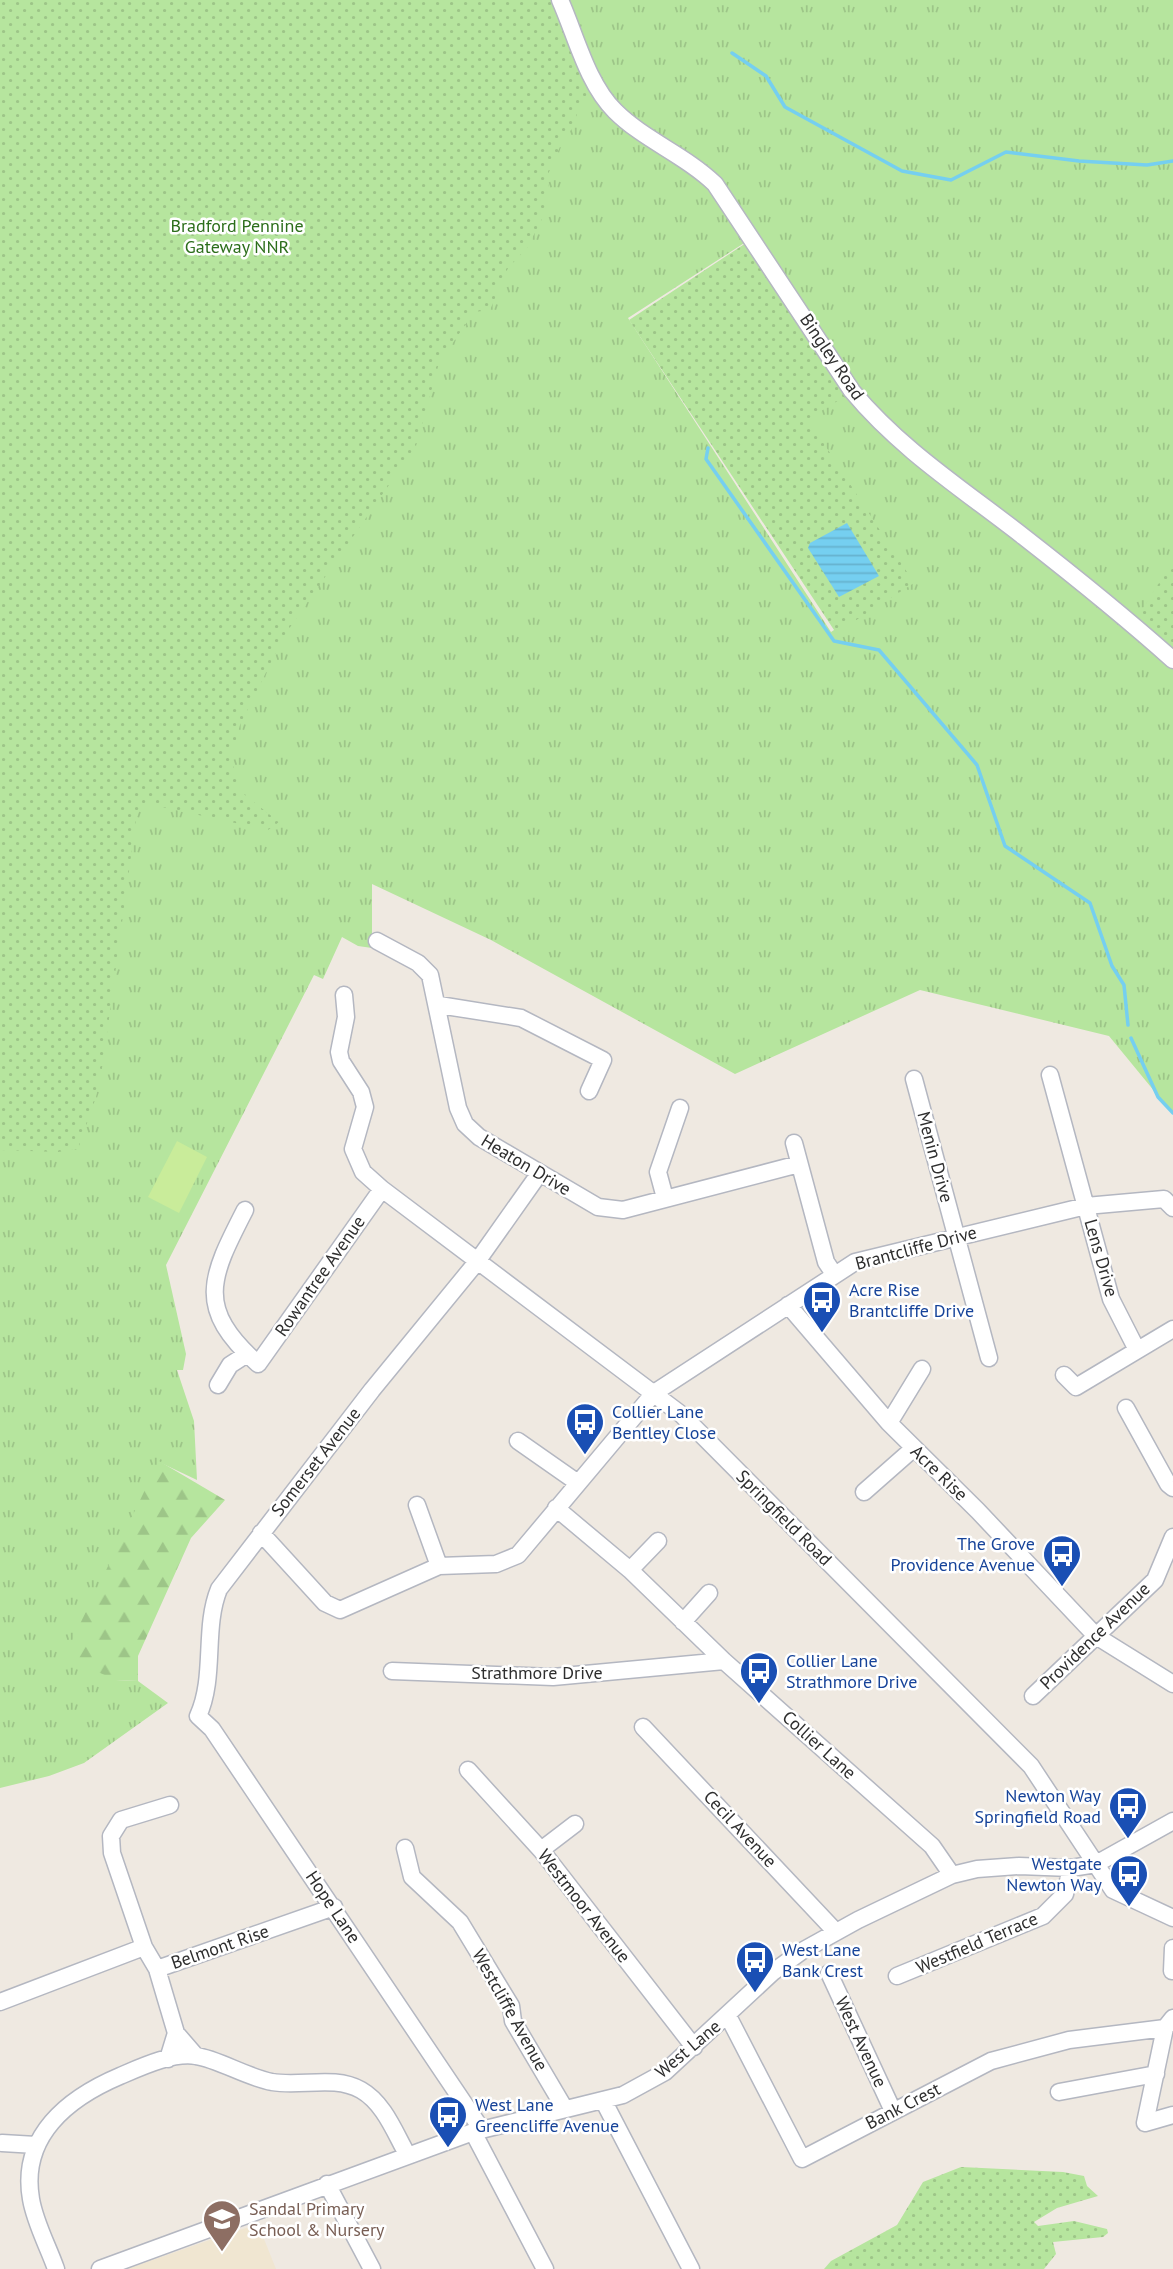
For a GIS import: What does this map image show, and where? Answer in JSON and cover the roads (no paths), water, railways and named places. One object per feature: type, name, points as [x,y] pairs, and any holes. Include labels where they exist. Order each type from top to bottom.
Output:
[{"type":"street","name":"Bingley Road","points":[[559,0],[607,102],[625,120],[688,161],[715,184],[852,391],[872,414],[924,462],[1025,538],[1173,660]]},
{"type":"street","name":"Heaton Drive","points":[[377,940],[418,963],[430,975],[439,1006],[456,1100],[465,1124],[479,1138],[606,1210],[623,1210],[799,1164]]},
{"type":"street","name":"Springfield Road","points":[[344,995],[346,1017],[339,1052],[341,1061],[361,1092],[365,1107],[354,1142],[354,1156],[363,1172],[476,1263],[682,1415],[1031,1766],[1113,1890],[1173,1918]]},
{"type":"street","points":[[439,1006],[521,1018],[603,1060],[589,1091]]},
{"type":"street","name":"Lens Drive","points":[[1050,1075],[1111,1299],[1136,1348]]},
{"type":"street","name":"Menin Drive","points":[[914,1079],[989,1358]]},
{"type":"street","points":[[665,1198],[658,1172],[680,1108]]},
{"type":"street","points":[[794,1143],[826,1262],[834,1274]]},
{"type":"street","name":"Somerset Avenue","points":[[206,1682],[216,1596],[261,1533],[476,1263],[539,1174]]},
{"type":"street","name":"Rowantree Avenue","points":[[218,1385],[230,1365],[253,1359],[382,1189]]},
{"type":"street","name":"Brantcliffe Drive","points":[[439,1566],[505,1563],[518,1555],[654,1393],[855,1262],[956,1235],[1086,1206],[1164,1199],[1173,1208]]},
{"type":"street","points":[[245,1210],[222,1257],[215,1294],[222,1325],[232,1340],[253,1359]]},
{"type":"street","name":"Acre Rise","points":[[788,1306],[889,1423],[1096,1636],[1173,1684]]},
{"type":"street","points":[[1064,1375],[1076,1387],[1136,1348],[1173,1329]]},
{"type":"street","points":[[889,1423],[922,1369]]},
{"type":"street","points":[[1126,1408],[1168,1484],[1173,1488]]},
{"type":"street","points":[[518,1441],[578,1483]]},
{"type":"street","points":[[864,1492],[914,1448]]},
{"type":"street","points":[[261,1533],[325,1603],[340,1610],[439,1566],[417,1505]]},
{"type":"street","name":"Collier Lane","points":[[556,1508],[630,1570],[724,1661],[932,1846],[952,1875]]},
{"type":"street","name":"Providence Avenue","points":[[1033,1696],[1155,1580],[1173,1537]]},
{"type":"street","points":[[630,1570],[658,1541]]},
{"type":"street","points":[[682,1622],[709,1593]]},
{"type":"street","name":"Strathmore Drive","points":[[392,1671],[553,1677],[724,1661]]},
{"type":"street","name":"Hope Lane","points":[[206,1682],[198,1716],[212,1728],[334,1907],[478,2131],[545,2269]]},
{"type":"street","name":"Cecil Avenue","points":[[643,1727],[836,1932]]},
{"type":"street","name":"Westmoor Avenue","points":[[468,1770],[541,1850],[694,2047]]},
{"type":"street","points":[[144,1947],[112,1853],[111,1836],[121,1820],[170,1805]]},
{"type":"street","points":[[1096,1864],[1173,1821]]},
{"type":"street","points":[[541,1850],[575,1824]]},
{"type":"street","name":"Westcliffe Avenue","points":[[405,1848],[412,1877],[460,1922],[511,2006],[513,2021],[565,2109]]},
{"type":"street","name":"West Lane","points":[[100,2269],[407,2154],[478,2131],[623,2095],[665,2072],[773,1972],[836,1932],[952,1875],[977,1869],[1019,1866],[1071,1868],[1096,1864]]},
{"type":"street","name":"Westfield Terrace","points":[[897,1976],[1043,1916],[1065,1894],[1071,1868]]},
{"type":"street","name":"Belmont Rise","points":[[0,2002],[144,1947],[157,1969],[334,1907]]},
{"type":"street","points":[[1172,1971],[1173,1948]]},
{"type":"street","points":[[157,1969],[176,2033],[195,2055]]},
{"type":"street","name":"West Avenue","points":[[829,1973],[893,2111]]},
{"type":"street","name":"Bank Crest","points":[[728,2015],[802,2159],[991,2061],[1069,2040],[1169,2023]]},
{"type":"street","points":[[1169,2023],[1145,2123],[1173,2115]]},
{"type":"street","points":[[168,2059],[176,2033]]},
{"type":"street","points":[[56,2269],[31,2199],[31,2165],[36,2145],[55,2117],[83,2094],[168,2059],[195,2055],[273,2082],[337,2082],[351,2086],[378,2105],[407,2154]]},
{"type":"street","points":[[1059,2092],[1156,2074]]},
{"type":"street","points":[[603,2100],[691,2269]]},
{"type":"street","points":[[2,2143],[36,2145]]},
{"type":"street","points":[[327,2184],[372,2269]]},
{"type":"water","points":[[847,523],[879,576],[839,597],[808,548],[810,543]]},
{"type":"waterway","points":[[732,53],[766,76],[785,107],[902,171],[951,180],[1006,152],[1079,161],[1147,165],[1173,161]]},
{"type":"waterway","points":[[708,448],[706,459],[834,641],[879,650],[977,765],[1005,846],[1090,903],[1112,966],[1124,985],[1128,1025]]},
{"type":"waterway","points":[[1131,1038],[1158,1097],[1173,1113]]},
{"type":"place","name":"Acre Rise Brantcliffe Drive","points":[[822,1334]]},
{"type":"place","name":"Collier Lane Bentley Close","points":[[585,1456]]},
{"type":"place","name":"The Grove Providence Avenue","points":[[1062,1588]]},
{"type":"place","name":"Collier Lane Strathmore Drive","points":[[759,1705]]},
{"type":"place","name":"Newton Way Springfield Road","points":[[1128,1840]]},
{"type":"place","name":"Westgate Newton Way","points":[[1129,1908]]},
{"type":"place","name":"West Lane Bank Crest","points":[[755,1994]]},
{"type":"place","name":"West Lane Greencliffe Avenue","points":[[448,2149]]},
{"type":"place","name":"Sandal Primary School & Nursery","points":[[222,2253]]},
{"type":"park label","name":"Bradford Pennine Gateway NNR","points":[[237,236]]}]
